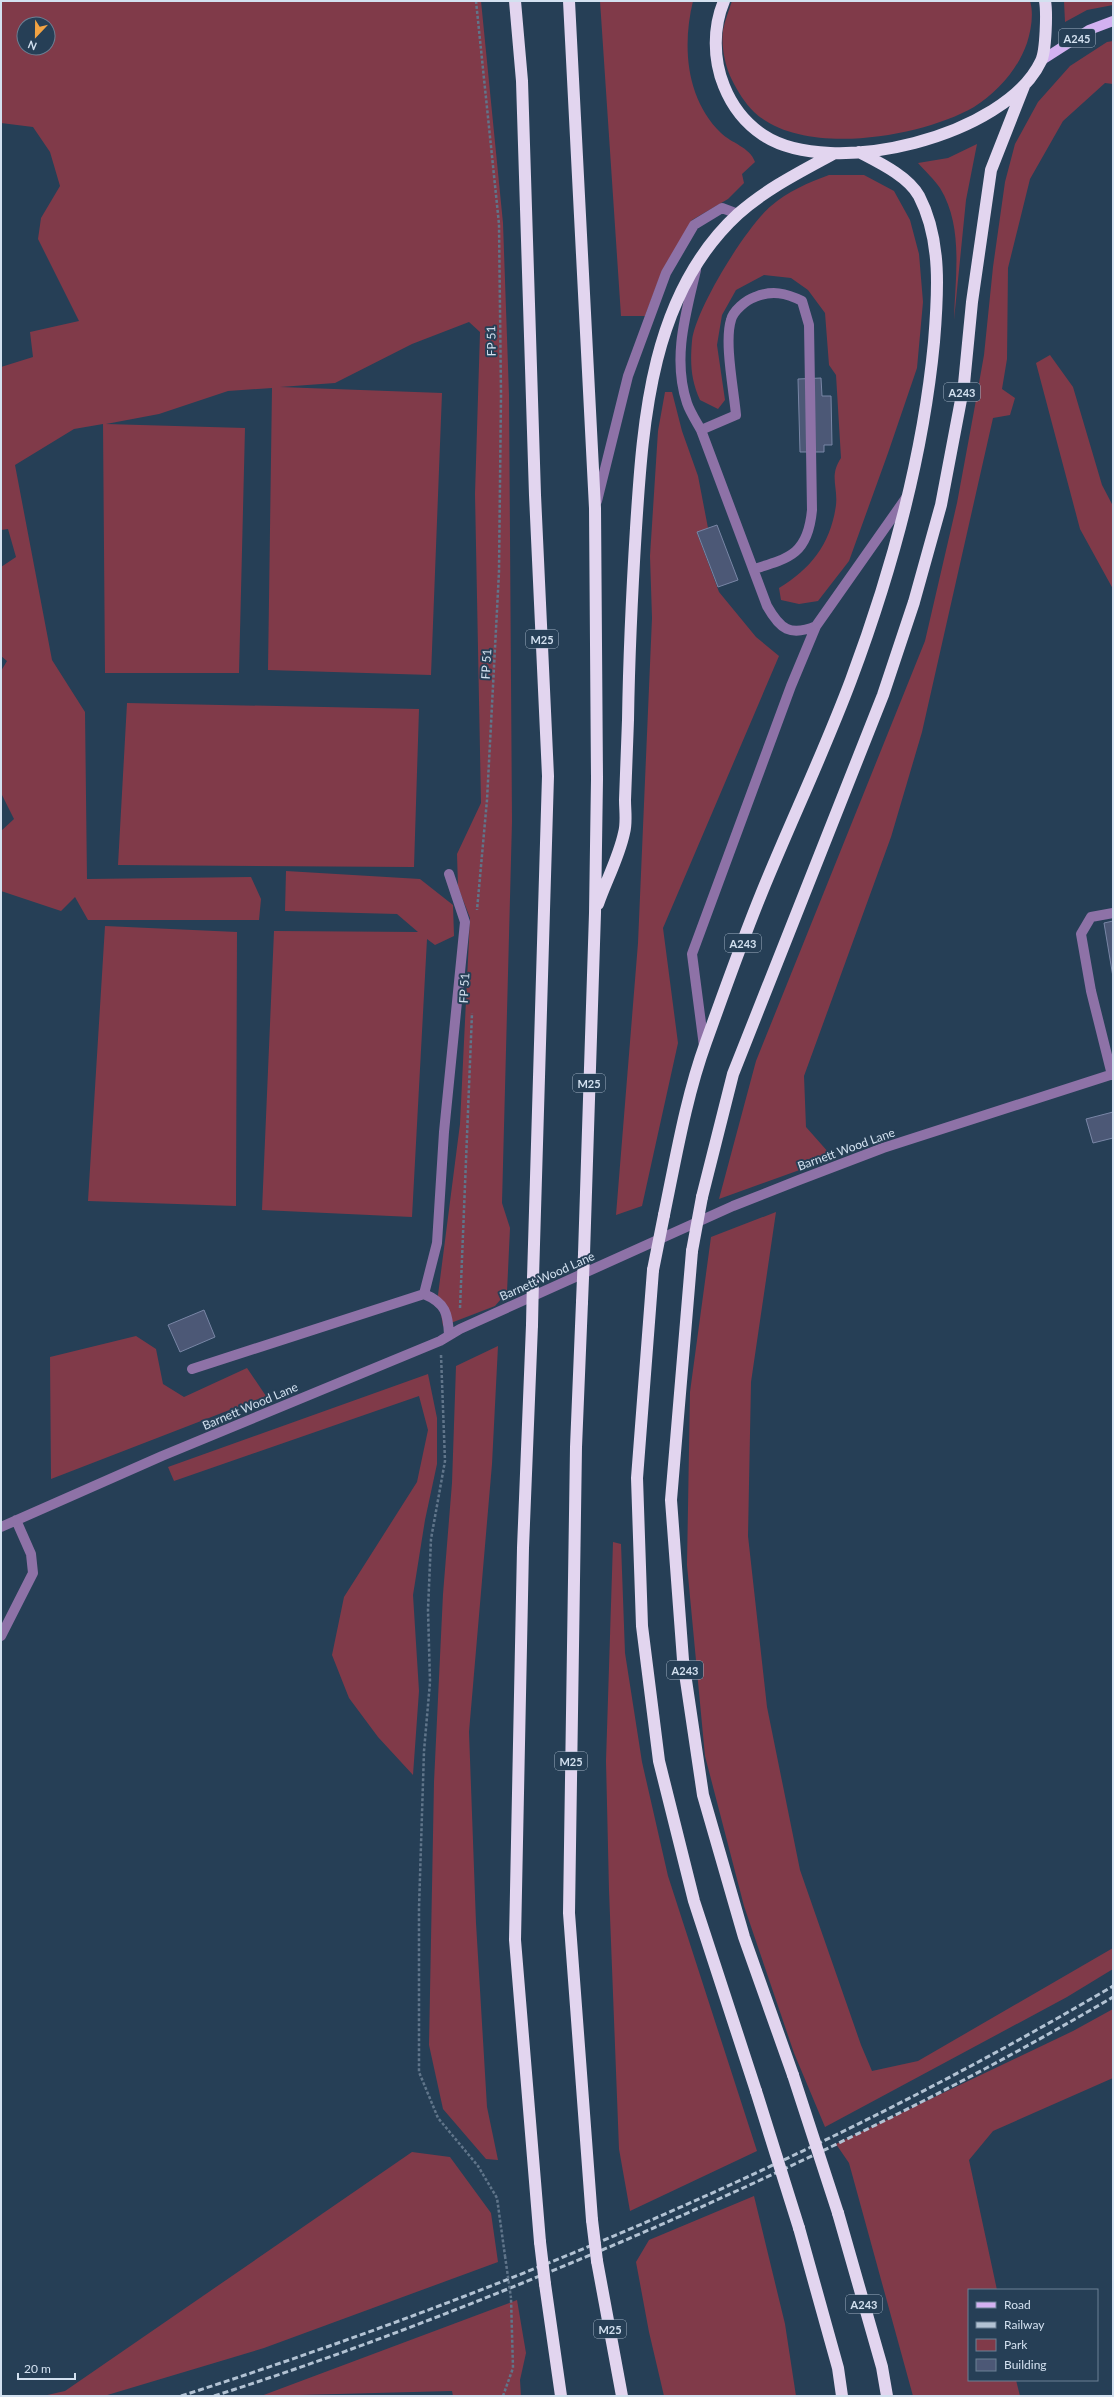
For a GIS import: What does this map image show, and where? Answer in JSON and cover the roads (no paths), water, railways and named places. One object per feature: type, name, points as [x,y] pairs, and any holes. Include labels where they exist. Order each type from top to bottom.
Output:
[{"type":"highway","name":"M25","points":[[515,1],[522,81],[535,495],[548,776],[532,1325],[523,1548],[515,1940],[540,2242],[561,2396]]},
{"type":"highway","name":"M25","points":[[569,1],[595,508],[597,779],[595,913],[576,1447],[569,1913],[592,2220],[597,2261],[622,2396]]},
{"type":"highway","points":[[724,1],[718,14],[716,55],[720,76],[729,98],[741,116],[763,135],[784,144],[833,154],[859,152],[912,143],[970,124],[1008,101],[1024,86],[1042,60],[1045,1]]},
{"type":"highway","name":"A243","points":[[887,2396],[882,2367],[838,2213],[793,2075],[744,1937],[703,1795],[683,1660],[670,1500],[692,1252],[702,1197],[733,1074],[883,695],[914,602],[941,505],[964,384],[972,302],[991,170],[1024,86]]},
{"type":"highway","name":"A243","points":[[842,2396],[838,2368],[799,2228],[694,1901],[659,1762],[642,1626],[637,1478],[654,1270],[664,1215],[688,1104],[704,1046],[762,893],[850,681],[881,592],[908,496],[930,377],[938,276],[928,216],[917,192],[890,168],[859,152]]},
{"type":"highway","name":"M25","points":[[595,913],[624,833],[630,612],[638,490],[656,359],[670,318],[698,262],[738,214],[782,182],[833,154]]},
{"type":"main road","name":"A245","points":[[1042,60],[1089,30],[1113,21]]},
{"type":"street","points":[[595,508],[628,376],[666,273],[694,225],[722,208],[738,214]]},
{"type":"street","points":[[698,262],[683,324],[680,356],[682,382],[687,404],[701,430],[767,606],[776,622],[791,632],[803,631],[816,626]]},
{"type":"street","points":[[701,430],[736,416],[728,337],[731,318],[747,300],[765,293],[786,294],[802,301],[809,325],[812,510],[810,526],[802,545],[787,559],[754,569]]},
{"type":"street","points":[[704,1046],[692,954],[788,693],[816,626],[908,496]]},
{"type":"street","points":[[424,1294],[437,1243],[444,1132],[465,922],[449,874]]},
{"type":"street","points":[[1112,1075],[1091,991],[1081,934],[1091,917],[1113,913]]},
{"type":"street","name":"Barnett Wood Lane","points":[[1,1527],[162,1456],[440,1341],[460,1329],[733,1206],[884,1148],[1112,1075]]},
{"type":"street","points":[[192,1369],[424,1294],[435,1299],[448,1314],[449,1335]]},
{"type":"street","points":[[1,1636],[33,1573],[32,1554],[16,1520]]},
{"type":"railway","points":[[181,2396],[301,2356],[421,2313],[658,2217],[775,2164],[890,2108],[1003,2049],[1113,1986]]},
{"type":"railway","points":[[214,2396],[419,2324],[571,2263],[684,2215],[871,2127],[993,2064],[1113,1997]]}]
